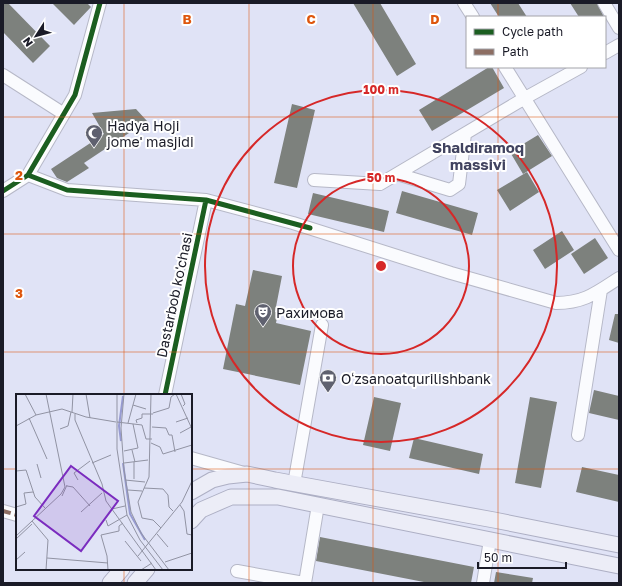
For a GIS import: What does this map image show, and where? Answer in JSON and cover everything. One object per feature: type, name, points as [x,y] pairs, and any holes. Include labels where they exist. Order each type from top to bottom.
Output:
[{"type":"main road","points":[[192,491],[212,480],[247,474],[619,545]]},
{"type":"main road","points":[[192,520],[200,510],[231,497],[278,497],[619,566]]},
{"type":"main road","points":[[110,583],[121,570]]},
{"type":"main road","points":[[136,583],[147,570]]},
{"type":"street","points":[[3,191],[28,175],[75,95],[100,3]]},
{"type":"street","points":[[464,3],[472,16]]},
{"type":"street","points":[[604,3],[619,28]]},
{"type":"street","points":[[606,52],[619,45]]},
{"type":"street","points":[[506,68],[619,250]]},
{"type":"street","points":[[314,180],[380,184],[578,68]]},
{"type":"street","points":[[3,75],[64,114]]},
{"type":"street","points":[[397,174],[450,190],[456,187],[459,184],[465,134]]},
{"type":"street","points":[[28,175],[67,190],[206,200],[310,228],[451,274],[556,303],[570,303],[587,298],[619,278]]},
{"type":"street","name":"Dastarbob ko'chasi","points":[[165,394],[206,200]]},
{"type":"street","points":[[578,435],[601,290]]},
{"type":"street","points":[[294,484],[322,325]]},
{"type":"street","points":[[192,458],[247,474]]},
{"type":"street","points":[[237,571],[305,583],[318,505]]},
{"type":"street","points":[[3,510],[16,515]]},
{"type":"street","points":[[483,583],[490,540]]},
{"type":"building","points":[[3,3],[8,3],[50,46],[33,63],[3,32]]},
{"type":"building","points":[[52,3],[87,3],[91,7],[74,25]]},
{"type":"building","points":[[353,3],[380,3],[416,64],[397,76]]},
{"type":"building","points":[[490,3],[518,3],[526,16],[498,16]]},
{"type":"building","points":[[570,3],[597,3],[604,16],[578,16]]},
{"type":"building","points":[[487,68],[493,68],[504,88],[432,131],[419,110]]},
{"type":"building","points":[[292,104],[315,110],[297,188],[274,183]]},
{"type":"building","name":"Hadya Hoji jome' masjidi","points":[[136,109],[147,121],[84,163],[89,168],[67,182],[57,178],[51,169],[104,134],[92,113]]},
{"type":"building","points":[[538,135],[552,156],[523,174],[510,152]]},
{"type":"building","points":[[527,172],[539,192],[510,211],[497,190]]},
{"type":"building","points":[[402,191],[478,213],[472,235],[396,213]]},
{"type":"building","points":[[313,193],[389,211],[384,232],[308,214]]},
{"type":"building","points":[[562,231],[574,250],[545,269],[533,250]]},
{"type":"building","points":[[595,238],[608,258],[584,274],[571,254]]},
{"type":"building","name":"Рахимова","points":[[253,270],[282,276],[275,312],[278,312],[276,323],[311,331],[300,385],[223,369],[236,304],[245,306]]},
{"type":"building","points":[[615,314],[619,314],[619,343],[609,340]]},
{"type":"building","points":[[594,390],[619,396],[619,420],[589,413]]},
{"type":"building","points":[[374,397],[401,403],[390,451],[363,445]]},
{"type":"building","points":[[530,397],[557,402],[541,488],[515,483]]},
{"type":"building","points":[[414,438],[483,454],[479,474],[409,458]]},
{"type":"building","points":[[582,467],[619,475],[619,502],[576,492]]},
{"type":"building","points":[[320,537],[474,567],[471,583],[429,583],[316,561]]},
{"type":"building","points":[[496,572],[533,578],[532,583],[494,583]]},
{"type":"marked path","points":[[3,511],[16,515]]},
{"type":"cycle path","points":[[3,191],[28,175],[75,95],[100,3]]},
{"type":"cycle path","points":[[28,175],[67,190],[206,200],[310,228]]},
{"type":"cycle path","points":[[165,394],[206,200]]},
{"type":"place","name":"Hadya Hoji jome' masjidi","points":[[94,148]]},
{"type":"place","name":"Рахимова","points":[[263,327]]},
{"type":"place","name":"Oʻzsanoatqurilishbank","points":[[328,393]]},
{"type":"district","name":"Shaldiramoq massivi","points":[[478,156]]}]
